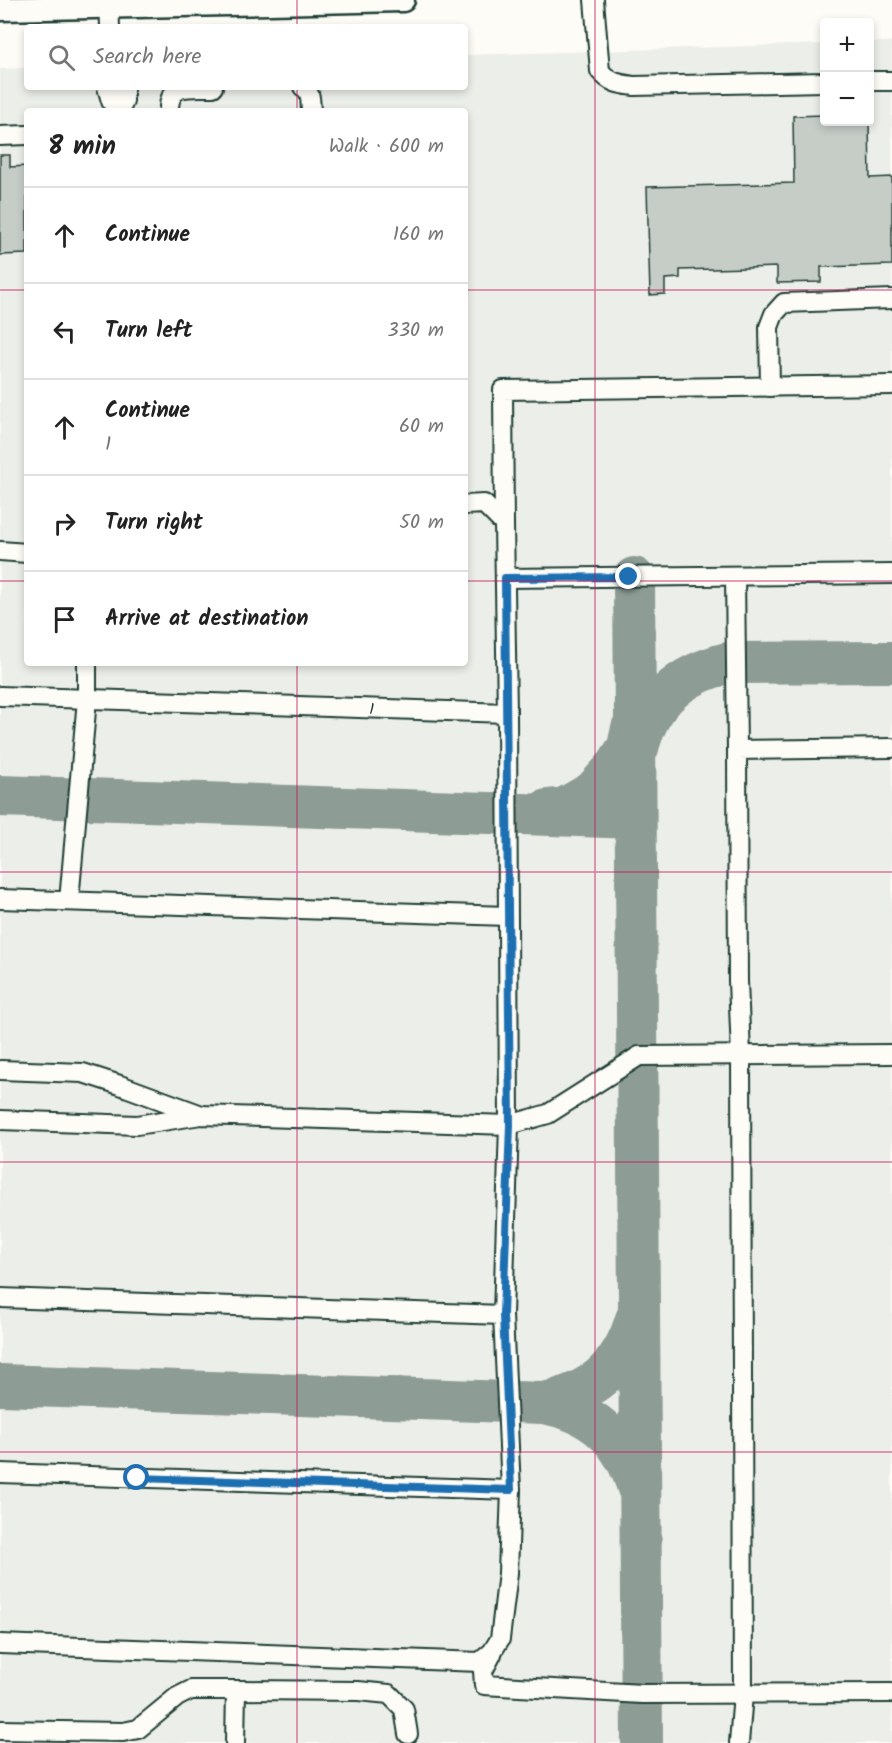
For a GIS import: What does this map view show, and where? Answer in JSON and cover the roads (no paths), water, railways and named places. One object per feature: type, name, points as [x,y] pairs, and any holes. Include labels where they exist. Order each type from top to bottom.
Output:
[{"type":"main road","points":[[0,9],[109,12],[403,0]]},
{"type":"lane","points":[[594,0],[600,71],[606,79],[616,84],[634,86],[820,82]]},
{"type":"lane","points":[[874,81],[892,81]]},
{"type":"lane","points":[[108,90],[116,108]]},
{"type":"lane","points":[[120,108],[124,101],[123,90]]},
{"type":"lane","points":[[169,108],[171,94],[177,90]]},
{"type":"lane","points":[[307,90],[311,108]]},
{"type":"lane","points":[[0,136],[24,135]]},
{"type":"lane","points":[[770,387],[768,327],[774,314],[784,303],[892,300]]},
{"type":"lane","points":[[892,385],[503,390],[510,1125],[503,1315],[511,1490],[508,1573],[500,1639],[483,1671],[484,1685],[642,1694],[892,1693]]},
{"type":"lane","points":[[468,505],[484,504],[504,524]]},
{"type":"lane","points":[[0,551],[24,553]]},
{"type":"lane","points":[[505,578],[892,574]]},
{"type":"lane","points":[[735,576],[738,981],[741,1055],[743,1695],[739,1743]]},
{"type":"lane","points":[[69,901],[87,699],[87,666]]},
{"type":"lane","name":"1","points":[[0,696],[507,713]]},
{"type":"lane","points":[[737,750],[892,748]]},
{"type":"lane","points":[[0,899],[507,916]]},
{"type":"lane","points":[[0,1120],[136,1125],[201,1115],[510,1125],[548,1114],[639,1056],[892,1054]]},
{"type":"lane","points":[[0,1070],[82,1073],[120,1084],[201,1115]]},
{"type":"lane","points":[[0,1298],[503,1315]]},
{"type":"lane","points":[[0,1473],[511,1490]]},
{"type":"lane","points":[[0,1644],[480,1662],[492,1652]]},
{"type":"lane","points":[[0,1730],[123,1732],[138,1729],[177,1697],[191,1690],[358,1691],[389,1695],[398,1701],[404,1709],[408,1734]]},
{"type":"lane","points":[[236,1690],[236,1743]]}]
